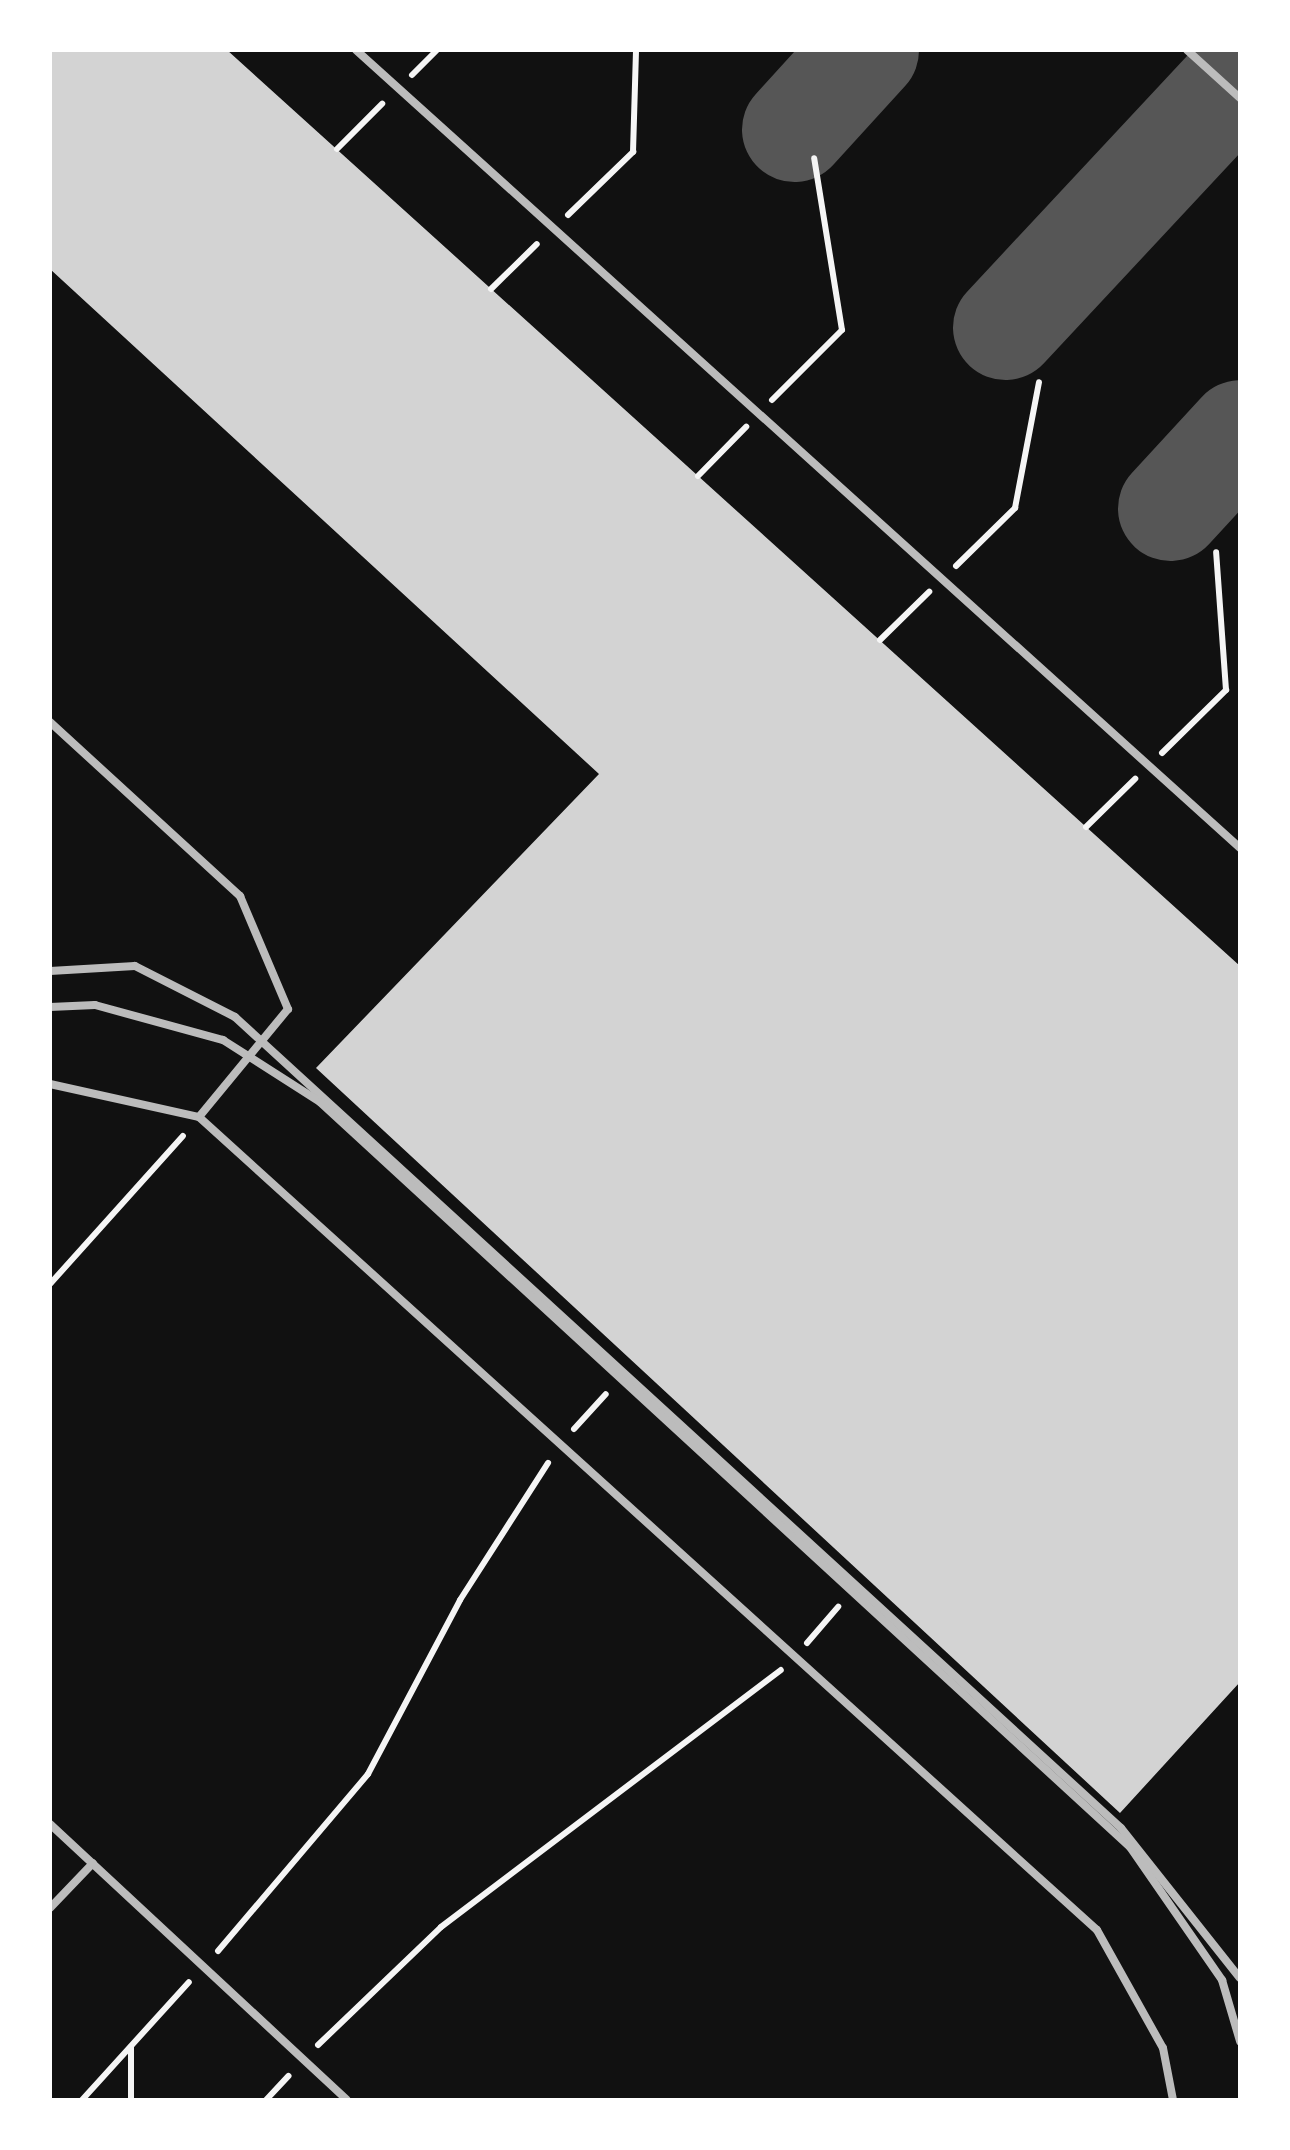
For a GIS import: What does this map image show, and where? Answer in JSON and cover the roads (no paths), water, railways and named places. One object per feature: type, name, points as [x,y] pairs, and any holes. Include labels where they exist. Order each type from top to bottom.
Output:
[{"type":"lane","points":[[356,50],[1240,848]]},
{"type":"lane","points":[[1188,50],[1240,98]]},
{"type":"lane","points":[[50,722],[240,896],[288,1008],[200,1117]]},
{"type":"lane","points":[[50,971],[134,966],[235,1017],[1121,1828],[1240,1978]]},
{"type":"lane","points":[[50,1007],[95,1005],[223,1040],[320,1102],[1130,1847],[1222,1980],[1240,2041]]},
{"type":"lane","points":[[50,1084],[200,1117],[1097,1930],[1164,2048],[1172,2100]]},
{"type":"lane","points":[[50,1824],[346,2100]]},
{"type":"lane","points":[[50,1908],[93,1864]]}]
